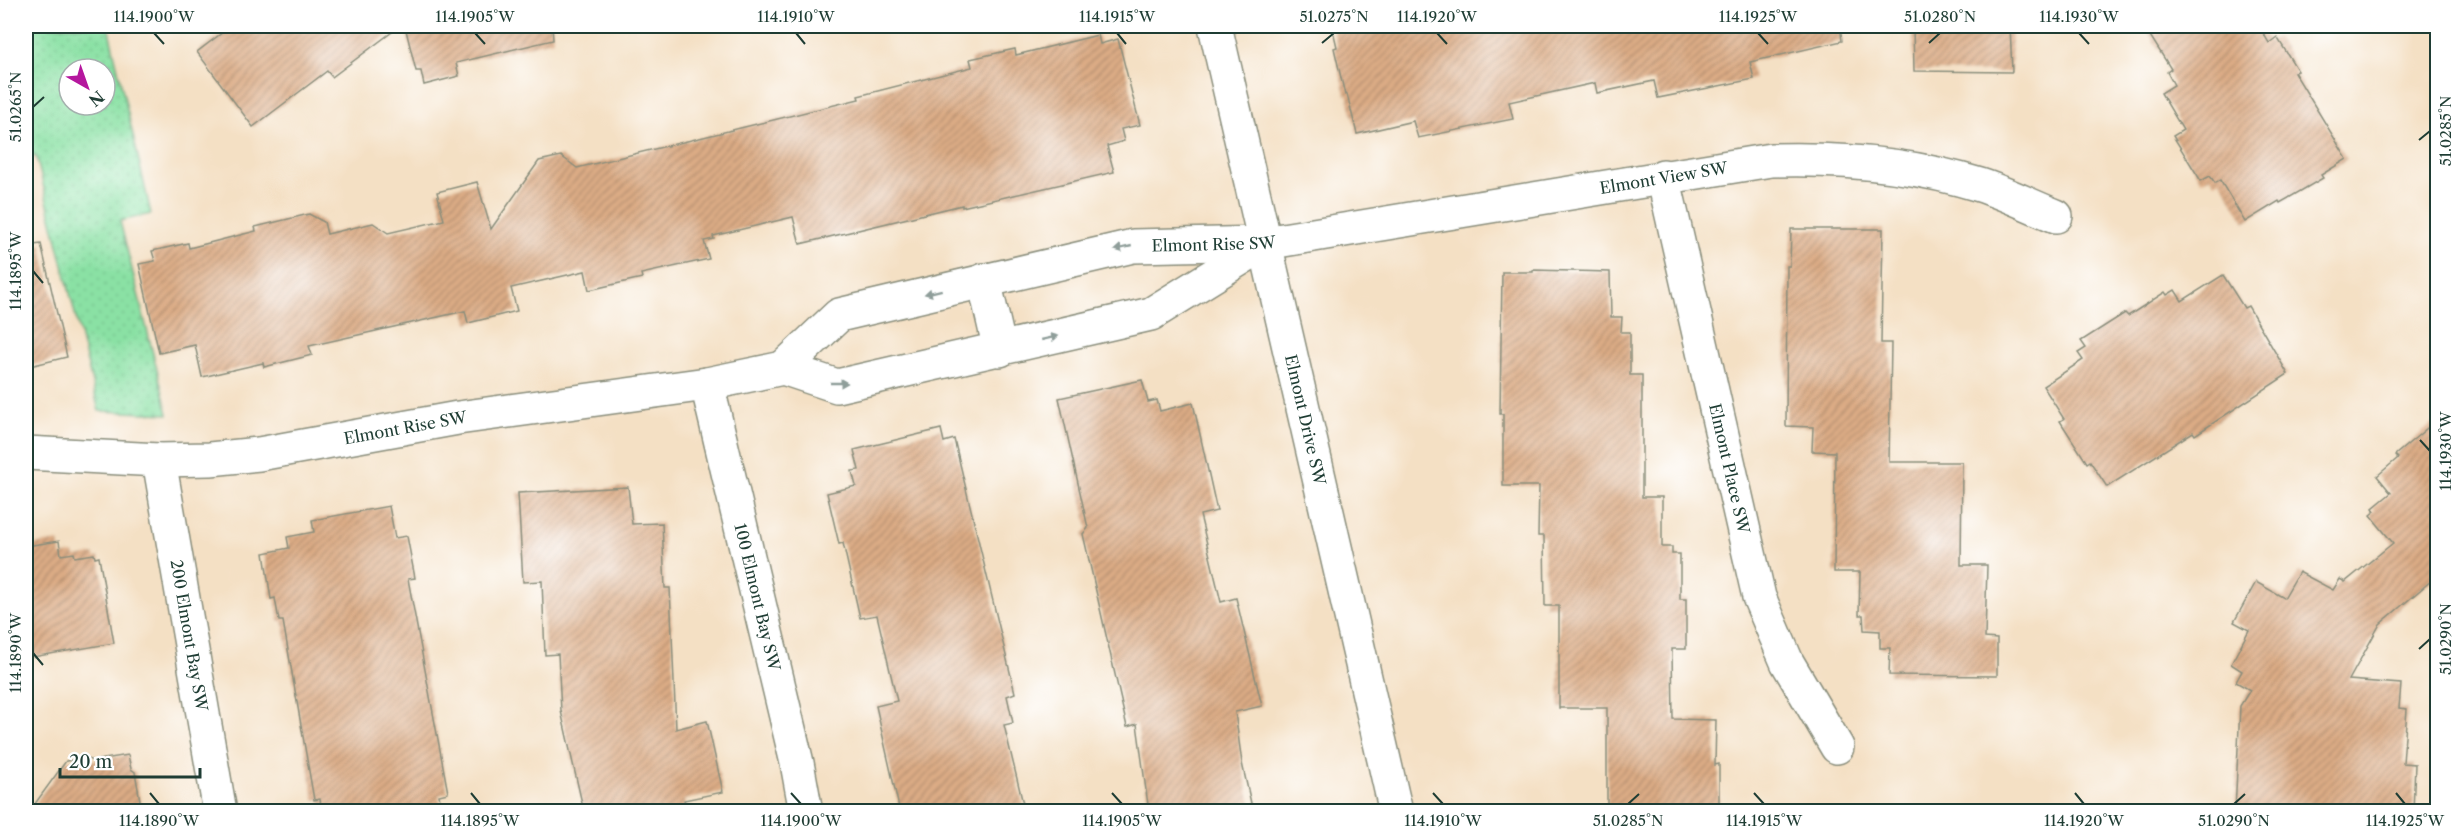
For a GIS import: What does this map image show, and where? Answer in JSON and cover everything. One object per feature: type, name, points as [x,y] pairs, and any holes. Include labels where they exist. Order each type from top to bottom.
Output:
[{"type":"street","name":"Elmont Drive SW","points":[[1215,26],[1396,812]]},
{"type":"street","name":"Elmont View SW","points":[[1265,243],[1770,160],[1819,159],[1916,170],[1980,185],[2056,216]]},
{"type":"street","name":"Elmont Place SW","points":[[1663,176],[1759,597],[1787,662],[1837,747]]},
{"type":"street","name":"Elmont Rise SW","points":[[783,368],[839,315],[1133,246],[1265,243]]},
{"type":"street","name":"Elmont Rise SW","points":[[26,453],[159,460],[210,459],[259,454],[458,418],[707,384],[783,368],[837,386],[1151,314],[1265,243]]},
{"type":"street","points":[[984,280],[1000,350]]},
{"type":"street","name":"100 Elmont Bay SW","points":[[707,384],[797,763],[806,812]]},
{"type":"street","name":"200 Elmont Bay SW","points":[[159,460],[220,812]]},
{"type":"green space","points":[[26,26],[108,26],[115,57],[57,57],[57,117],[117,117],[117,65],[151,214],[120,221],[168,414],[99,411],[36,156],[26,158]]},
{"type":"building","points":[[231,26],[400,26],[332,77],[327,71],[253,127],[197,52]]},
{"type":"building","points":[[405,26],[552,26],[553,40],[456,63],[459,76],[424,85],[421,71],[416,71]]},
{"type":"building","points":[[1332,26],[1840,26],[1842,41],[1750,62],[1754,79],[1658,98],[1654,81],[1597,93],[1595,83],[1509,102],[1513,119],[1418,138],[1413,121],[1357,134],[1334,48],[1337,47]]},
{"type":"building","points":[[1913,26],[2010,26],[2012,72],[1914,71]]},
{"type":"building","points":[[2144,26],[2259,26],[2269,43],[2277,37],[2298,71],[2294,72],[2347,159],[2321,175],[2323,178],[2245,222],[2220,180],[2215,183],[2210,176],[2201,181],[2173,136],[2183,130],[2161,93],[2174,85],[2167,72],[2171,69]]},
{"type":"building","points":[[1098,35],[1100,44],[1118,39],[1140,125],[1121,129],[1124,141],[1107,146],[1114,172],[962,207],[962,205],[800,244],[793,217],[713,236],[714,239],[704,241],[709,259],[641,274],[642,278],[589,290],[585,271],[511,288],[517,311],[468,323],[465,311],[309,346],[312,355],[264,367],[263,363],[202,377],[195,345],[159,353],[139,264],[155,261],[152,251],[188,243],[189,248],[256,231],[255,227],[309,214],[324,222],[327,234],[373,223],[388,233],[444,220],[437,192],[477,182],[491,229],[539,161],[561,156],[577,168],[859,99],[858,96],[972,67],[970,59],[1015,49],[1016,55]]},
{"type":"building","points":[[1791,229],[1883,229],[1881,343],[1891,343],[1889,462],[1962,462],[1961,565],[1987,565],[1985,638],[1997,639],[1997,676],[1889,675],[1890,648],[1880,648],[1880,631],[1864,630],[1863,615],[1859,615],[1860,572],[1834,572],[1835,452],[1812,451],[1813,427],[1786,426],[1787,266],[1790,266]]},
{"type":"building","points":[[41,244],[67,357],[26,367],[26,246]]},
{"type":"building","points":[[1533,270],[1610,272],[1611,317],[1622,317],[1621,332],[1630,332],[1630,375],[1642,375],[1642,497],[1662,497],[1662,547],[1672,547],[1672,554],[1680,554],[1680,599],[1686,599],[1686,649],[1672,649],[1673,719],[1716,720],[1715,765],[1719,764],[1719,812],[1607,812],[1607,708],[1559,708],[1559,606],[1545,606],[1544,536],[1538,536],[1539,486],[1503,486],[1503,414],[1500,414],[1502,272],[1533,272]]},
{"type":"building","points":[[2223,275],[2244,308],[2248,306],[2288,374],[2195,435],[2193,432],[2107,487],[2090,461],[2087,463],[2060,421],[2064,419],[2043,386],[2083,360],[2078,353],[2086,348],[2081,341],[2125,313],[2128,316],[2165,292],[2167,295],[2175,290],[2182,301]]},
{"type":"building","points":[[1142,380],[1148,402],[1157,400],[1160,411],[1193,403],[1217,511],[1200,515],[1221,602],[1236,598],[1262,706],[1235,712],[1242,763],[1253,812],[1149,812],[1137,724],[1127,727],[1083,534],[1088,528],[1059,398]]},
{"type":"building","points":[[2438,419],[2438,575],[2380,624],[2349,680],[2401,684],[2399,708],[2407,709],[2403,763],[2415,764],[2413,812],[2235,812],[2240,706],[2250,690],[2236,682],[2242,671],[2231,664],[2249,630],[2234,622],[2256,582],[2284,598],[2299,572],[2333,590],[2340,579],[2345,582],[2393,543],[2370,515],[2375,511],[2373,508],[2391,493],[2377,476],[2398,458],[2395,455]]},
{"type":"building","points":[[941,429],[944,442],[954,439],[1015,693],[1007,696],[1013,723],[1004,725],[1025,812],[900,812],[876,706],[897,701],[877,615],[860,618],[843,543],[839,544],[827,493],[856,486],[852,471],[859,470],[854,450]]},
{"type":"building","points":[[628,487],[632,524],[662,523],[665,588],[670,588],[676,729],[707,721],[723,792],[684,800],[687,812],[584,812],[561,711],[558,654],[545,655],[542,581],[523,582],[518,493]]},
{"type":"building","points":[[389,506],[395,538],[407,536],[415,578],[408,579],[448,793],[439,795],[442,812],[322,812],[320,799],[314,800],[283,621],[279,621],[275,598],[271,599],[264,553],[289,548],[287,537],[314,532],[312,520]]},
{"type":"building","points":[[59,541],[61,555],[74,553],[75,557],[94,554],[95,558],[99,557],[114,643],[33,657],[26,612],[26,546]]},
{"type":"building","points":[[128,755],[131,769],[135,772],[142,812],[29,812],[66,761],[87,758],[92,761]]}]
